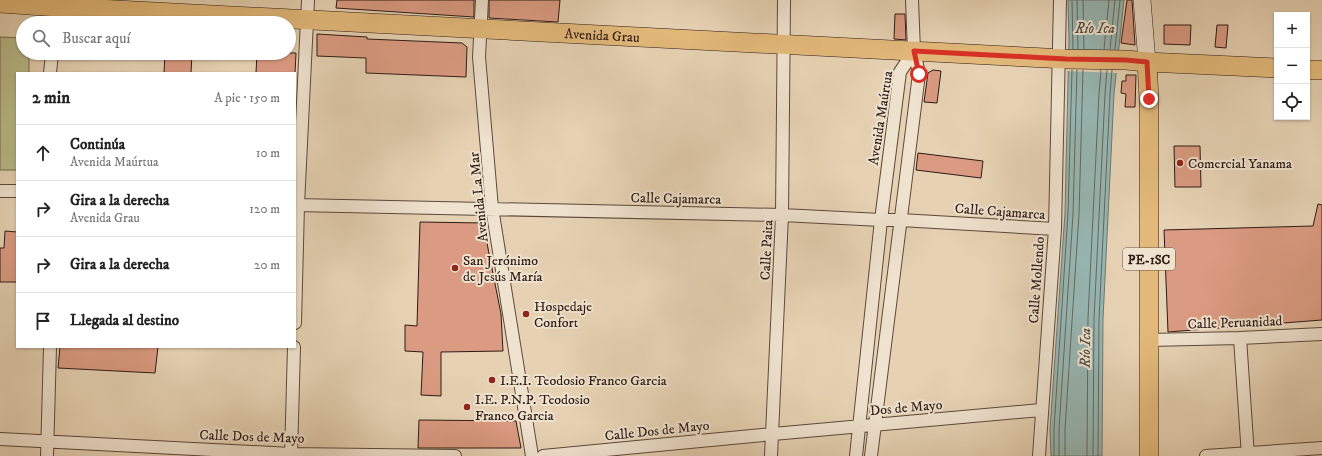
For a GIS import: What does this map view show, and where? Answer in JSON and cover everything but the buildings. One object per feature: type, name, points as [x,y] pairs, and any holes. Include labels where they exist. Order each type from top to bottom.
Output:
[{"type":"main road","name":"Avenida Grau","points":[[0,3],[57,10],[208,16]]},
{"type":"main road","name":"Avenida Grau","points":[[296,20],[1063,59],[1126,60],[1274,68]]},
{"type":"main road","name":"PE-1SC","points":[[1147,62],[1149,99],[1149,456]]},
{"type":"main road","points":[[1310,70],[1322,70]]},
{"type":"street","points":[[296,264],[297,205],[308,0]]},
{"type":"street","name":"Avenida La Mar","points":[[482,0],[480,57],[492,208],[532,456]]},
{"type":"street","name":"Calle Paita","points":[[771,456],[782,216],[784,0]]},
{"type":"street","points":[[871,456],[919,74],[914,51],[912,0]]},
{"type":"street","name":"Calle Mollendo","points":[[1039,456],[1055,230],[1063,59],[1060,0]]},
{"type":"street","points":[[1142,0],[1147,62]]},
{"type":"street","name":"Avenida Maúrtua","points":[[856,456],[880,220],[900,72],[914,51]]},
{"type":"street","points":[[50,72],[51,60]]},
{"type":"street","points":[[0,191],[16,191]]},
{"type":"street","name":"Calle Cajamarca","points":[[297,205],[492,208],[782,216],[900,220],[1055,230]]},
{"type":"street","name":"Calle Peruanidad","points":[[1149,340],[1322,334]]},
{"type":"street","points":[[1240,338],[1248,455]]},
{"type":"street","points":[[47,456],[50,348]]},
{"type":"street","points":[[291,455],[294,348]]},
{"type":"street","name":"Dos de Mayo","points":[[773,434],[1042,410]]},
{"type":"street","name":"Calle Dos de Mayo","points":[[543,456],[773,434]]},
{"type":"street","name":"Calle Dos de Mayo","points":[[0,439],[291,455],[456,456]]},
{"type":"street","points":[[1206,456],[1248,455],[1322,448]]},
{"type":"green space","points":[[0,37],[16,38],[16,60],[29,60],[29,72],[16,72],[16,170],[0,170]]},
{"type":"water","name":"Río Ica","points":[[1068,0],[1124,0],[1114,94],[1103,319],[1102,456],[1051,456],[1050,429],[1065,213],[1069,39]]},
{"type":"pier","points":[[1068,54],[1120,57],[1118,73],[1067,71]]},
{"type":"place","name":"Comercial Yanama","points":[[1180,163]]},
{"type":"place","name":"San Jerónimo de Jesús María","points":[[455,268]]},
{"type":"place","name":"Hospedaje Confort","points":[[526,314]]},
{"type":"place","name":"I.E.I. Teodosio Franco Garcia","points":[[492,380]]},
{"type":"place","name":"I.E. P.N.P. Teodosio Franco Garcia","points":[[467,407]]},
{"type":"route","points":[[919,74],[914,51],[1147,62],[1149,99]]}]
